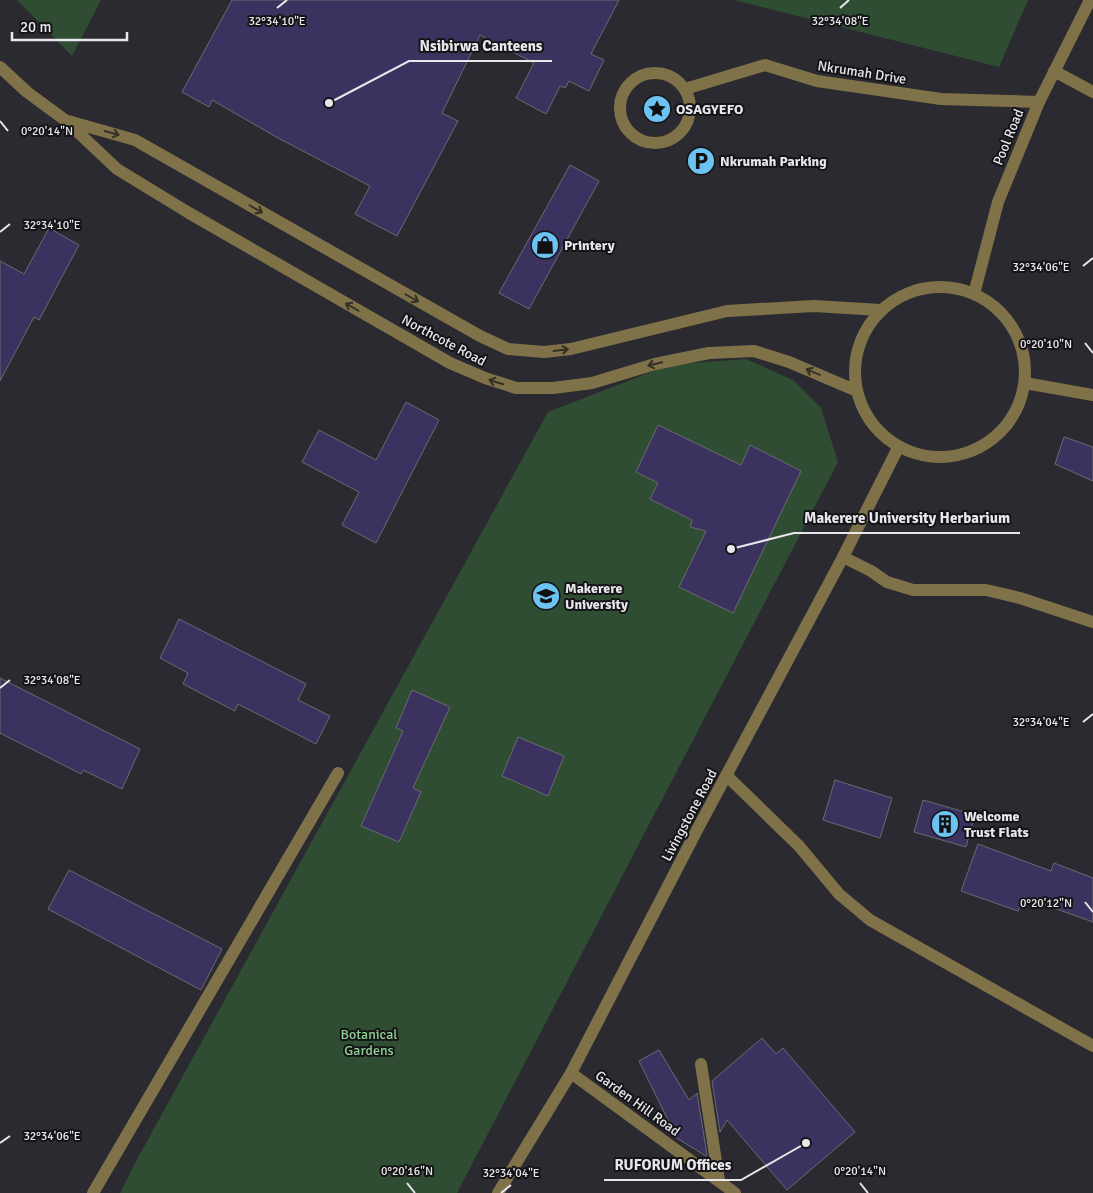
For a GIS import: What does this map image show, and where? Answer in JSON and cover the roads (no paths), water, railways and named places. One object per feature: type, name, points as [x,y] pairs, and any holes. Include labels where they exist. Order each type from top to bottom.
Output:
[{"type":"lane","name":"Pool Road","points":[[974,294],[998,202],[1038,102],[1090,0]]},
{"type":"lane","name":"Nkrumah Drive","points":[[685,89],[765,65],[817,81],[941,99],[1038,102]]},
{"type":"lane","name":"Northcote Road","points":[[0,68],[27,92],[65,120],[117,168],[181,208],[450,363],[485,378],[516,388],[552,388],[592,383],[655,364],[709,353],[754,352],[789,362],[857,391]]},
{"type":"lane","points":[[1054,71],[1093,92]]},
{"type":"lane","points":[[659,72],[674,78],[685,89],[691,105],[688,120],[680,134],[666,142],[650,144],[635,138],[624,126],[619,111],[621,95],[630,82],[643,73],[659,72]]},
{"type":"lane","name":"Northcote Road","points":[[65,120],[135,140],[480,336],[508,349],[544,352],[571,349],[727,310],[814,306],[880,310]]},
{"type":"lane","points":[[934,286],[955,288],[974,294],[998,310],[1008,321],[1019,340],[1025,360],[1025,383],[1021,401],[1013,417],[1001,432],[987,444],[953,457],[934,457],[916,454],[899,446],[880,432],[866,413],[857,391],[855,368],[859,345],[868,326],[880,310],[896,298],[921,288],[934,286]]},
{"type":"lane","points":[[1025,383],[1093,396]]},
{"type":"lane","name":"Livingstone Road","points":[[498,1193],[571,1074],[697,830],[843,557],[899,446]]},
{"type":"lane","points":[[843,557],[887,582],[914,590],[986,590],[1020,598],[1093,622]]},
{"type":"lane","points":[[93,1193],[338,773]]},
{"type":"lane","points":[[727,776],[798,846],[839,894],[870,920],[1093,1046]]},
{"type":"lane","points":[[701,1064],[719,1181]]},
{"type":"lane","name":"Garden Hill Road","points":[[571,1074],[735,1193]]},
{"type":"place","name":"Nsibirwa Canteens","points":[[329,103]]},
{"type":"place","name":"OSAGYEFO","points":[[657,109]]},
{"type":"place","name":"Nkrumah Parking","points":[[701,161]]},
{"type":"place","name":"Printery","points":[[545,245]]},
{"type":"place","name":"Makerere University Herbarium","points":[[731,549]]},
{"type":"place","name":"Makerere University","points":[[546,596]]},
{"type":"place","name":"Welcome Trust Flats","points":[[945,824]]},
{"type":"place","name":"RUFORUM Offices","points":[[806,1143]]},
{"type":"park label","name":"Botanical Gardens","points":[[369,1042]]}]
